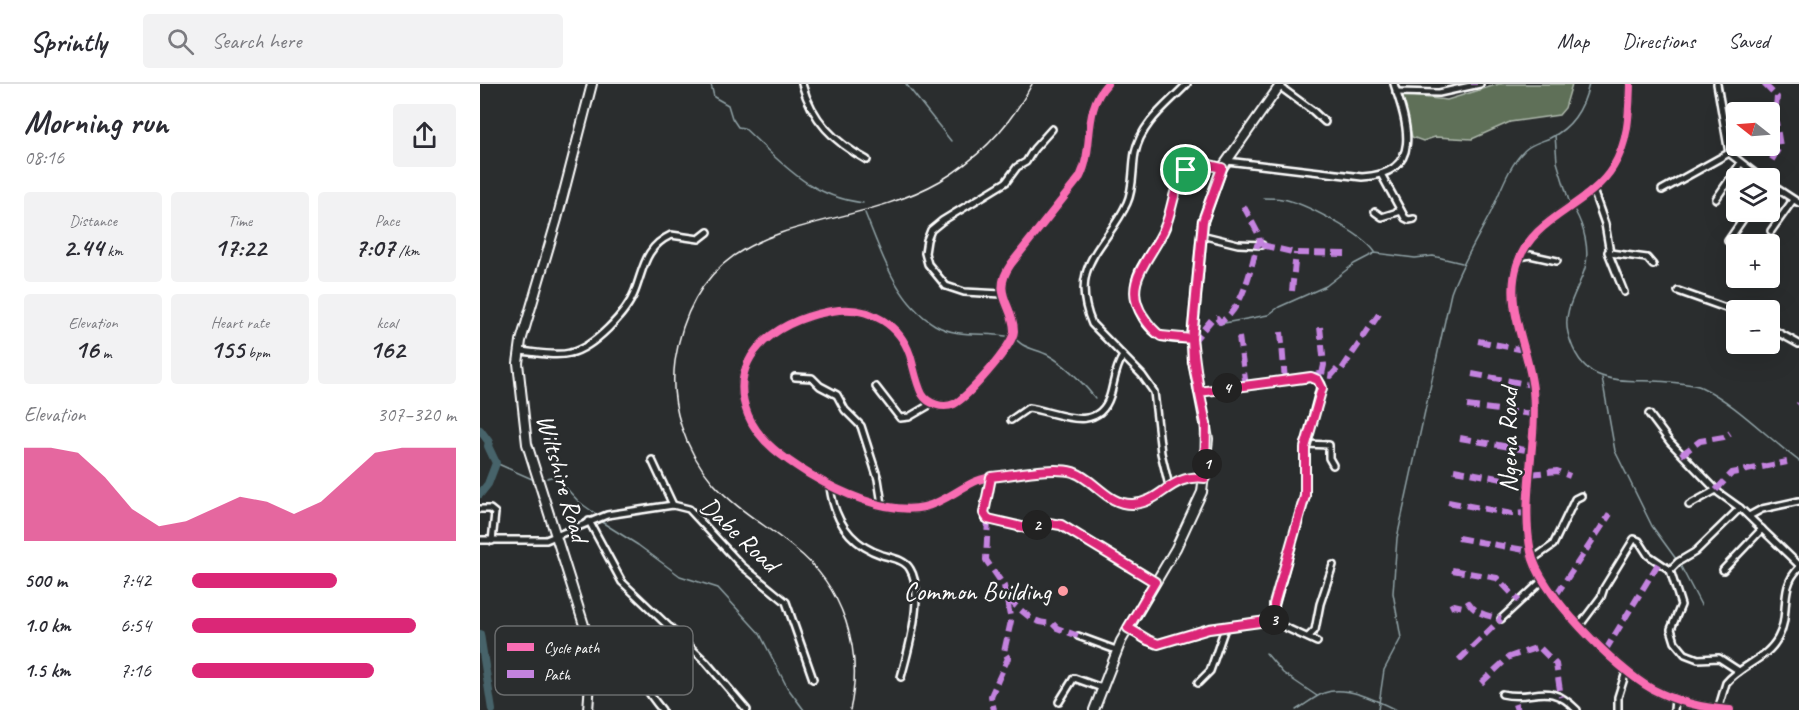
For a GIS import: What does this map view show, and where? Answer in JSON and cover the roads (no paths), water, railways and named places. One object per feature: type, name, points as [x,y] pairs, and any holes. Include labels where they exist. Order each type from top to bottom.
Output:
[{"type":"street","name":"Wiltshire Road","points":[[584,626],[525,433],[520,393],[519,351],[592,84]]},
{"type":"street","points":[[801,84],[811,110],[825,130],[867,160]]},
{"type":"street","points":[[1107,84],[1090,113],[1087,160],[1080,177],[1007,269],[1002,294],[1013,326],[1010,344],[959,401],[948,406],[933,403],[923,394],[902,339],[894,329],[875,315],[854,310],[837,310],[784,327],[762,340],[746,367],[744,382],[748,415],[779,455],[830,487],[882,504],[909,509],[924,507],[974,482],[991,477],[1069,471],[1084,478],[1114,500],[1124,503],[1143,502],[1182,478],[1205,478]]},
{"type":"street","points":[[1169,486],[1161,453],[1154,392],[1142,375],[1092,324],[1086,306],[1087,270],[1092,256],[1128,202],[1135,152],[1142,134],[1187,84]]},
{"type":"street","points":[[1192,339],[1166,338],[1155,333],[1139,311],[1135,286],[1139,270],[1161,238],[1182,176],[1193,165],[1200,163],[1362,177],[1381,174],[1401,158],[1408,136],[1407,121],[1394,84]]},
{"type":"street","points":[[1434,93],[1435,84]]},
{"type":"street","points":[[1396,92],[1434,93],[1480,84]]},
{"type":"street","name":"Ngena Road","points":[[1630,84],[1629,118],[1623,146],[1611,171],[1593,190],[1546,222],[1534,234],[1520,257],[1513,284],[1513,304],[1533,388],[1528,530],[1533,559],[1543,580],[1559,603],[1626,672],[1675,699],[1730,710]]},
{"type":"street","points":[[1717,84],[1726,136]]},
{"type":"street","points":[[1094,710],[1116,650],[1192,518],[1205,478],[1208,439],[1192,339],[1201,235],[1208,201],[1224,165],[1280,85],[1325,122]]},
{"type":"street","points":[[1002,294],[964,292],[946,286],[928,264],[925,253],[927,240],[931,230],[942,220],[1006,182],[1017,167],[1026,162],[1052,129]]},
{"type":"street","points":[[1662,190],[1726,155]]},
{"type":"street","points":[[1732,156],[1746,168]]},
{"type":"street","points":[[1716,200],[1740,164]]},
{"type":"street","points":[[1381,174],[1407,220],[1414,219]]},
{"type":"street","points":[[1593,190],[1605,224],[1608,249],[1624,292]]},
{"type":"street","points":[[1771,231],[1796,201],[1780,191]]},
{"type":"street","points":[[1375,212],[1382,217],[1401,210]]},
{"type":"street","points":[[519,351],[564,354],[582,349],[618,318],[629,304],[646,257],[653,247],[671,236],[699,239],[708,231]]},
{"type":"street","points":[[1201,235],[1238,244],[1262,245]]},
{"type":"street","points":[[1608,249],[1614,255],[1647,258],[1653,265]]},
{"type":"street","points":[[1520,257],[1530,255],[1557,261]]},
{"type":"street","points":[[1678,291],[1726,308]]},
{"type":"street","points":[[1780,334],[1799,344]]},
{"type":"street","points":[[1011,420],[1028,408],[1070,418],[1092,416],[1109,399],[1123,356]]},
{"type":"street","points":[[795,377],[812,378],[820,386],[837,394],[845,410],[861,426],[878,479],[882,504]]},
{"type":"street","points":[[1199,392],[1311,377],[1321,384],[1321,393],[1305,444],[1305,496],[1274,604],[1274,620]]},
{"type":"street","points":[[876,387],[900,418],[909,417],[933,403]]},
{"type":"street","points":[[1649,414],[1670,442],[1716,490],[1749,516],[1799,567],[1787,584],[1784,620],[1779,638],[1762,658],[1739,671],[1723,686],[1718,709]]},
{"type":"street","points":[[1305,444],[1329,445],[1329,458],[1333,465]]},
{"type":"street","points":[[652,460],[673,505]]},
{"type":"street","points":[[991,477],[984,515],[988,519],[1024,528],[1048,521],[1061,525],[1155,582]]},
{"type":"street","points":[[830,487],[835,512],[848,533],[872,551],[904,563],[912,572],[913,629],[901,677]]},
{"type":"street","points":[[1689,505],[1716,490]]},
{"type":"street","points":[[1533,559],[1553,545],[1575,499],[1581,496]]},
{"type":"street","points":[[1749,516],[1762,509],[1799,501]]},
{"type":"street","name":"Dabe Road","points":[[480,540],[527,542],[557,537],[589,521],[615,513],[673,505],[693,513],[741,565],[786,602],[812,677]]},
{"type":"street","points":[[480,509],[490,508],[495,513],[492,541]]},
{"type":"street","points":[[1670,570],[1678,562],[1695,552],[1740,508]]},
{"type":"street","points":[[589,521],[622,582],[668,626]]},
{"type":"street","points":[[1723,570],[1762,529]]},
{"type":"street","points":[[1580,625],[1601,597],[1608,581],[1633,541],[1639,541],[1647,555],[1670,570],[1681,602],[1671,629],[1678,647],[1692,657],[1719,658],[1739,671]]},
{"type":"street","points":[[1308,637],[1315,630],[1322,595],[1333,565]]},
{"type":"street","points":[[1501,619],[1543,580]]},
{"type":"street","points":[[1128,628],[1158,644],[1209,629],[1274,620],[1317,642]]},
{"type":"street","points":[[1198,683],[1210,671],[1225,628]]},
{"type":"street","points":[[1078,636],[1116,650]]},
{"type":"street","points":[[693,650],[747,710]]},
{"type":"street","points":[[1618,710],[1618,697],[1626,672]]},
{"type":"street","points":[[1059,702],[1074,678],[1102,688]]},
{"type":"street","points":[[1502,694],[1516,697],[1548,692],[1561,697],[1577,710]]},
{"type":"street","name":"Wiltshire Road","points":[[588,710],[589,695]]},
{"type":"street","points":[[651,695],[662,710]]},
{"type":"street","points":[[1674,710],[1675,699]]},
{"type":"waterway","points":[[711,84],[714,97],[728,105],[738,127],[744,128],[784,166],[811,186],[844,199],[863,203]]},
{"type":"waterway","points":[[906,84],[951,141]]},
{"type":"waterway","points":[[1378,710],[1384,670],[1401,638],[1393,593],[1397,538],[1451,293],[1505,180],[1519,156],[1534,144],[1558,133],[1571,122],[1581,108],[1589,84]]},
{"type":"waterway","points":[[1555,135],[1557,162],[1569,201]]},
{"type":"waterway","points":[[1263,198],[1292,201],[1317,212],[1346,228],[1375,252]]},
{"type":"waterway","points":[[1575,211],[1581,224],[1587,254],[1585,268],[1569,308],[1567,324],[1575,353],[1585,366],[1611,379],[1661,381],[1701,387],[1739,411],[1799,461]]},
{"type":"waterway","points":[[865,213],[891,275],[921,315],[935,325],[953,332],[1002,335],[1013,338],[1061,364],[1080,380],[1095,398]]},
{"type":"waterway","points":[[1219,324],[1268,315],[1279,307],[1326,286],[1354,264],[1375,253],[1415,258],[1433,256],[1462,263]]},
{"type":"waterway","points":[[1602,378],[1615,451],[1652,526],[1676,559]]},
{"type":"waterway","points":[[480,430],[489,442],[488,446],[496,463],[488,484],[480,494]]},
{"type":"waterway","points":[[496,463],[532,479]]},
{"type":"waterway","points":[[547,478],[555,476],[579,502],[596,514]]},
{"type":"waterway","points":[[600,521],[680,576],[718,588],[760,634],[787,687],[804,710]]},
{"type":"waterway","points":[[1679,563],[1701,605]]},
{"type":"waterway","points":[[480,634],[492,710]]},
{"type":"waterway","points":[[1266,653],[1283,673],[1317,696]]},
{"type":"waterway","points":[[1296,710],[1324,693],[1333,691],[1361,695],[1396,710]]},
{"type":"railway","points":[[850,710],[854,687],[854,665],[846,621],[837,600],[811,563],[742,509],[713,483],[694,456],[687,441],[677,410],[674,378],[675,361],[689,310],[712,275],[743,250],[778,234],[900,199],[954,172],[993,139],[1024,99],[1032,84]]},
{"type":"place","name":"Common Building","points":[[1063,591]]}]
